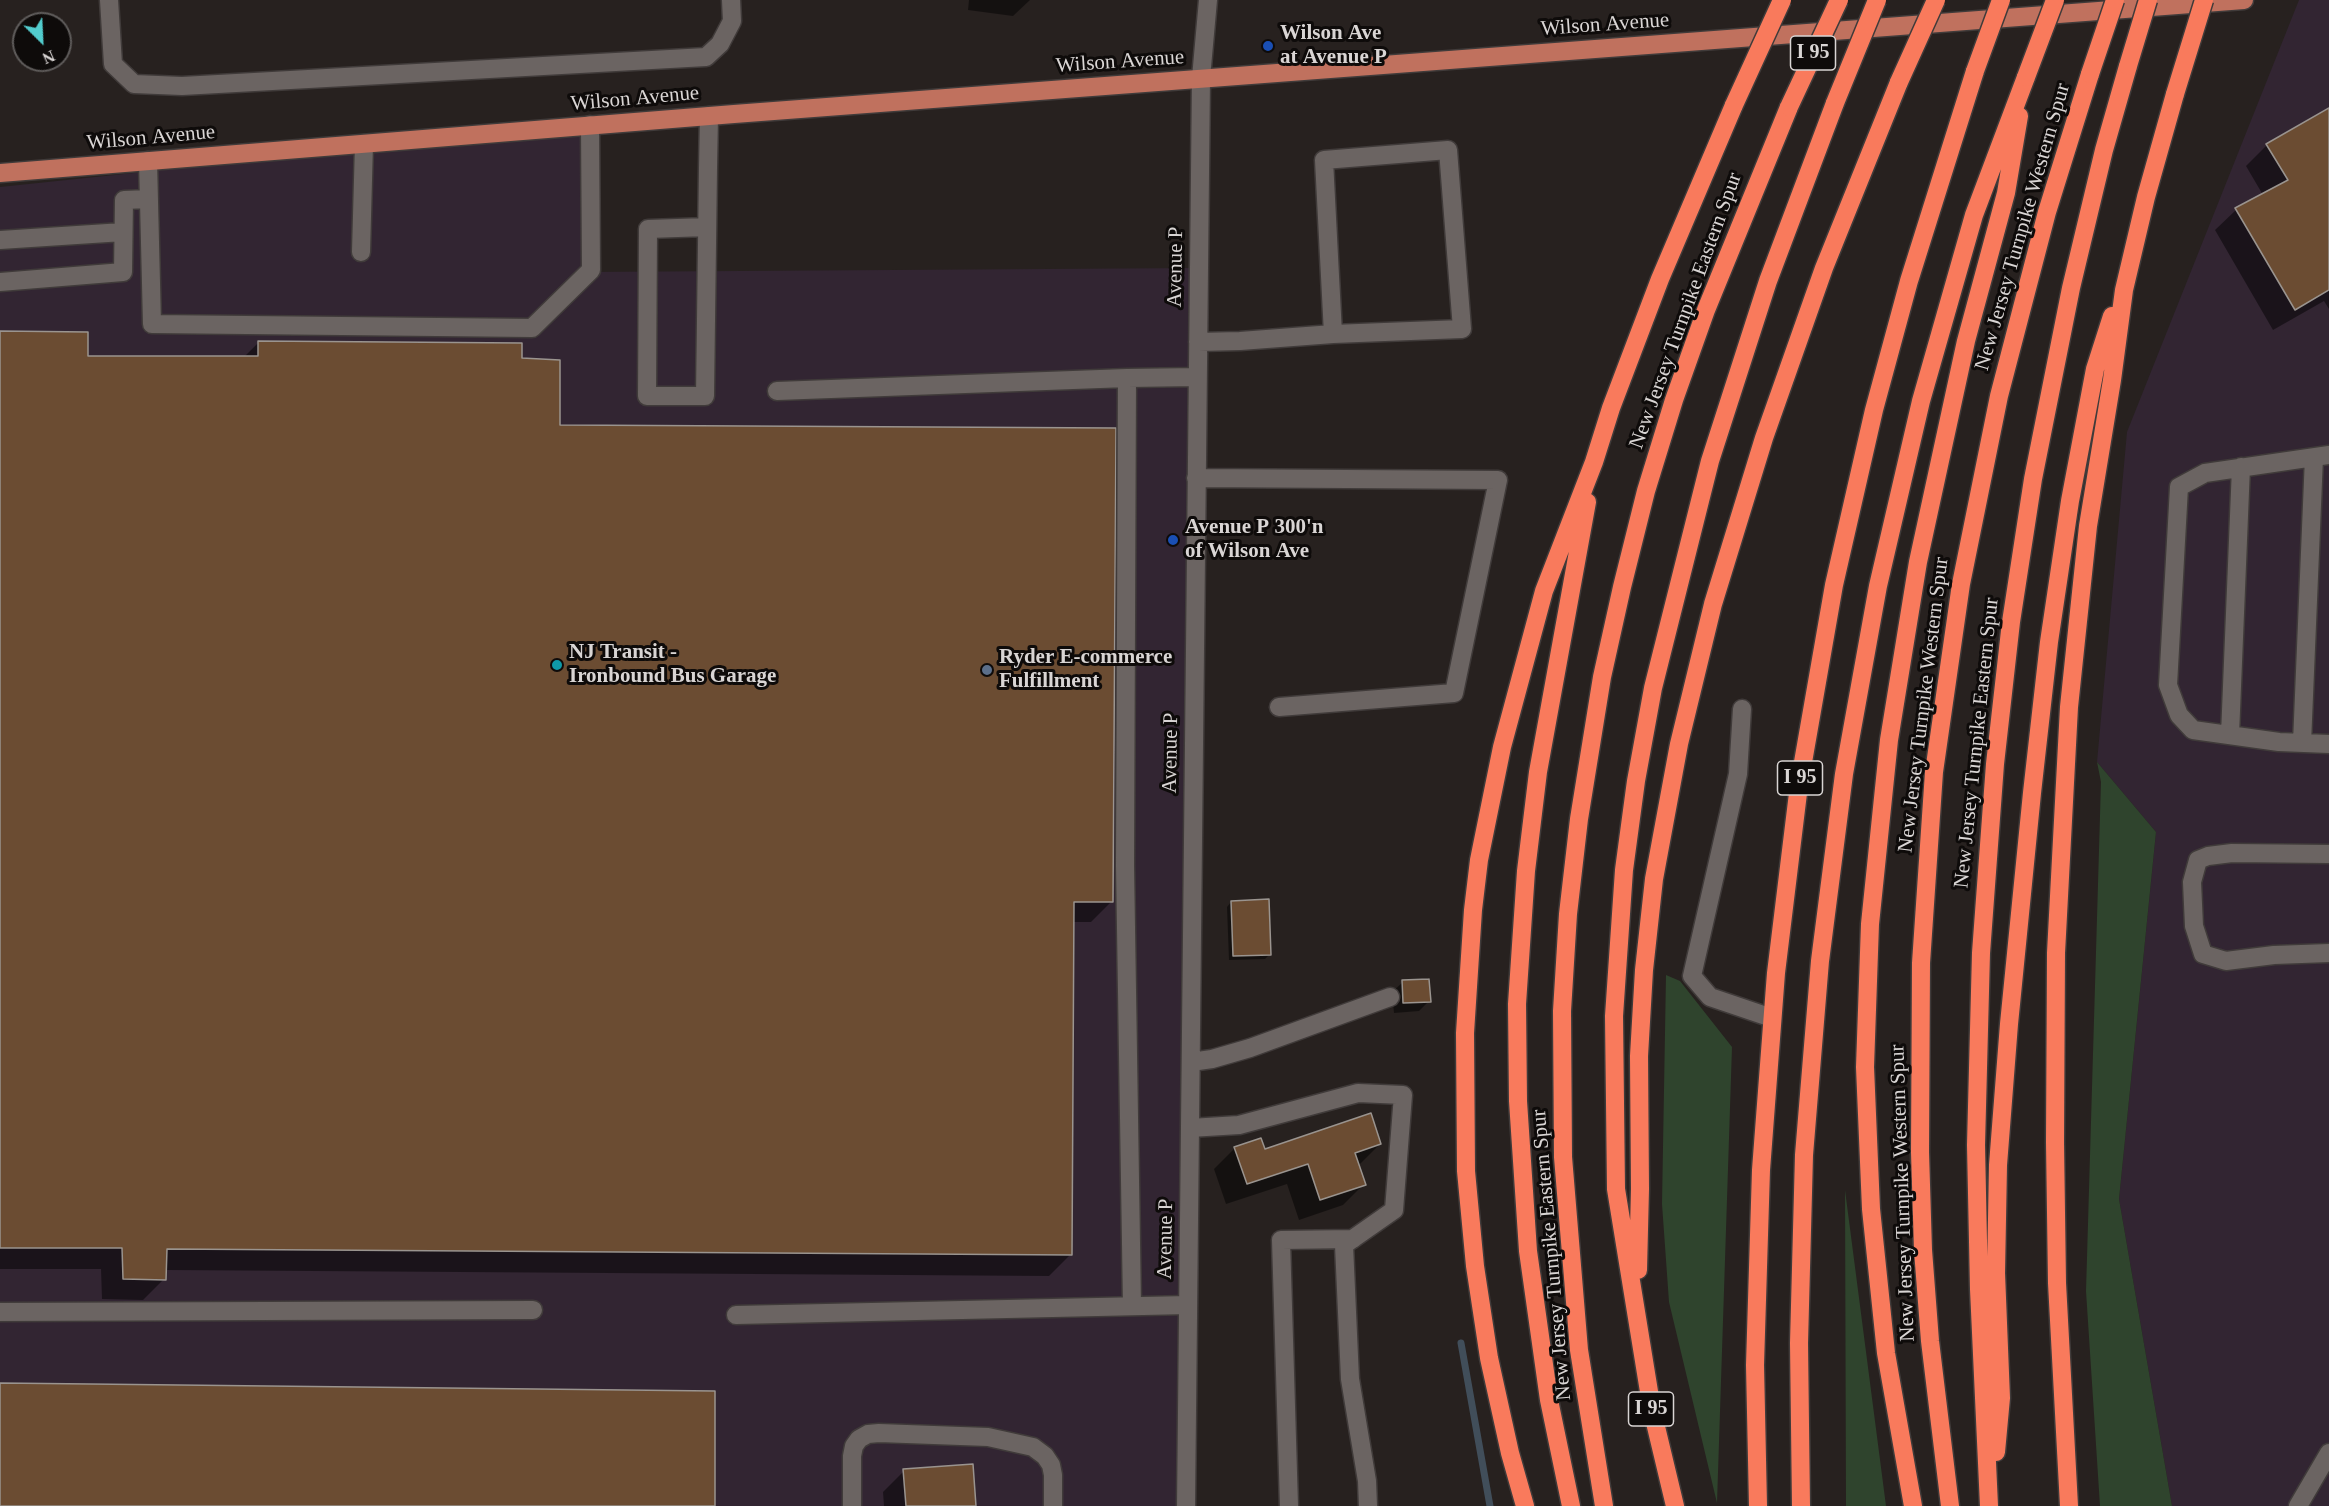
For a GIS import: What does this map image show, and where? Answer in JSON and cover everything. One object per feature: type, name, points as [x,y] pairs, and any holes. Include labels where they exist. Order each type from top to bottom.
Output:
[{"type":"highway","points":[[1525,1506],[1510,1453],[1479,1301],[1470,1220],[1464,1123],[1468,980],[1473,910],[1487,815],[1502,747],[1544,591],[1594,462],[1660,279],[1734,105],[1782,0]]},
{"type":"highway","name":"New Jersey Turnpike Eastern Spur","points":[[1604,1506],[1591,1435],[1578,1340],[1566,1204],[1561,1058],[1568,914],[1593,724],[1633,539],[1659,447],[1706,310],[1789,107],[1839,0]]},
{"type":"highway","name":"I 95","points":[[1675,1506],[1652,1410],[1616,1189],[1613,1062],[1619,919],[1636,781],[1662,647],[1710,461],[1768,281],[1835,103],[1877,0]]},
{"type":"highway","name":"I 95","points":[[1637,1311],[1640,1189],[1638,1068],[1644,970],[1654,879],[1679,744],[1713,604],[1764,438],[1820,279],[1899,82],[1936,0]]},
{"type":"highway","name":"I 95","points":[[1758,1506],[1755,1365],[1762,1151],[1780,927],[1797,797],[1822,644],[1874,410],[1909,281],[2001,0]]},
{"type":"highway","name":"I 95","points":[[1801,1506],[1799,1297],[1806,1125],[1825,914],[1846,763],[1880,577],[1921,401],[1974,215],[2055,0]]},
{"type":"highway","name":"New Jersey Turnpike Western Spur","points":[[1950,1506],[1929,1329],[1923,1250],[1920,1152],[1921,963],[1934,772],[1961,584],[1997,405],[2040,234],[2115,0]]},
{"type":"highway","name":"New Jersey Turnpike Eastern Spur","points":[[1992,1372],[1977,1201],[1977,1050],[1986,858],[1999,716],[2016,582],[2042,429],[2081,245],[2128,66],[2148,0]]},
{"type":"highway","points":[[2069,1506],[2061,1378],[2055,1191],[2056,953],[2070,697],[2082,571],[2124,290],[2175,94],[2204,1]]},
{"type":"highway","name":"New Jersey Turnpike Western Spur","points":[[1912,1506],[1886,1353],[1871,1209],[1865,1067],[1872,904],[1889,740],[1918,562],[1966,341],[2006,193],[2026,77]]},
{"type":"highway","points":[[1990,1506],[2001,1398],[1992,1372],[2001,1115],[2049,642],[2071,491],[2095,369],[2131,260]]},
{"type":"highway","points":[[1571,1506],[1549,1400],[1528,1251],[1518,1121],[1517,1004],[1526,871],[1538,772],[1594,462]]},
{"type":"main road","name":"Wilson Avenue","points":[[0,173],[590,125],[2204,1],[2244,0]]},
{"type":"street","points":[[109,0],[113,64],[134,84],[182,86],[706,57],[720,44],[732,21],[731,0]]},
{"type":"street","name":"Avenue P","points":[[1186,1506],[1201,78],[1208,0]]},
{"type":"street","points":[[708,227],[648,229],[647,396],[705,396],[708,227],[709,116]]},
{"type":"street","points":[[148,161],[152,324],[532,328],[591,270],[590,125]]},
{"type":"street","points":[[361,252],[364,144]]},
{"type":"street","points":[[1198,342],[1240,342],[1333,334],[1462,329],[1448,150],[1324,160],[1333,334]]},
{"type":"street","points":[[0,282],[123,272],[124,200],[149,200]]},
{"type":"street","points":[[0,240],[123,232]]},
{"type":"street","points":[[777,391],[1197,377]]},
{"type":"street","points":[[1126,378],[1125,865],[1132,1306]]},
{"type":"street","points":[[2302,743],[2321,456],[2205,474],[2179,487],[2168,685],[2179,715],[2193,730],[2302,743],[2329,744]]},
{"type":"street","points":[[2230,735],[2241,467]]},
{"type":"street","points":[[1196,478],[1498,480],[1454,693],[1280,707]]},
{"type":"street","points":[[1742,709],[1738,774],[1692,976],[1710,997],[1772,1018]]},
{"type":"street","points":[[2329,854],[2232,853],[2208,856],[2198,860],[2192,882],[2194,926],[2203,954],[2226,962],[2274,955],[2329,953]]},
{"type":"street","points":[[1191,1062],[1212,1059],[1250,1048],[1390,997]]},
{"type":"street","points":[[1190,1128],[1239,1125],[1358,1093],[1403,1095],[1394,1210],[1344,1245],[1350,1379],[1367,1481],[1368,1506]]},
{"type":"street","points":[[1289,1506],[1281,1240],[1353,1239]]},
{"type":"street","points":[[736,1315],[1188,1305]]},
{"type":"street","points":[[0,1312],[533,1310]]},
{"type":"street","points":[[852,1506],[854,1446],[859,1439],[868,1434],[879,1433],[988,1437],[1033,1447],[1045,1456],[1051,1465],[1053,1506]]},
{"type":"street","points":[[2298,1506],[2329,1453]]},
{"type":"shaded area","points":[[2299,0],[2329,0],[2329,1506],[2172,1506],[2119,1199],[2156,832],[2097,762],[2127,432]]},
{"type":"shaded area","name":"NJ Transit - Ironbound Bus Garage","points":[[581,126],[584,272],[1198,268],[1189,1506],[0,1506],[0,187]]},
{"type":"green space","points":[[2097,762],[2156,832],[2119,1199],[2172,1506],[2100,1506],[2086,1291],[2101,782]]},
{"type":"green space","points":[[1666,975],[1680,981],[1732,1047],[1717,1503],[1669,1302],[1662,1204]]},
{"type":"green space","points":[[1845,1190],[1886,1506],[1846,1506]]},
{"type":"building","points":[[2329,108],[2329,290],[2295,310],[2235,208],[2288,180],[2266,144]]},
{"type":"building","name":"NJ Transit - Ironbound Bus Garage","points":[[0,331],[88,332],[88,356],[258,356],[258,341],[522,343],[522,358],[560,360],[560,425],[1116,428],[1113,902],[1074,902],[1072,1255],[167,1249],[166,1280],[123,1279],[122,1248],[0,1248]]},
{"type":"building","points":[[1269,899],[1271,955],[1233,956],[1231,901]]},
{"type":"building","points":[[1429,979],[1431,1002],[1403,1003],[1402,980]]},
{"type":"building","points":[[1371,1113],[1381,1144],[1355,1153],[1366,1185],[1320,1200],[1308,1164],[1247,1184],[1234,1147],[1261,1138],[1265,1149]]},
{"type":"building","points":[[0,1383],[715,1391],[715,1506],[0,1506]]},
{"type":"building","points":[[973,1464],[976,1506],[906,1506],[903,1469]]},
{"type":"waterway","points":[[1461,1343],[1490,1506]]},
{"type":"place","name":"Wilson Ave at Avenue P","points":[[1268,46]]},
{"type":"place","name":"Avenue P 300'n of Wilson Ave","points":[[1173,540]]},
{"type":"place","name":"NJ Transit - Ironbound Bus Garage","points":[[557,665]]},
{"type":"place","name":"Ryder E-commerce Fulfillment","points":[[987,670]]}]
